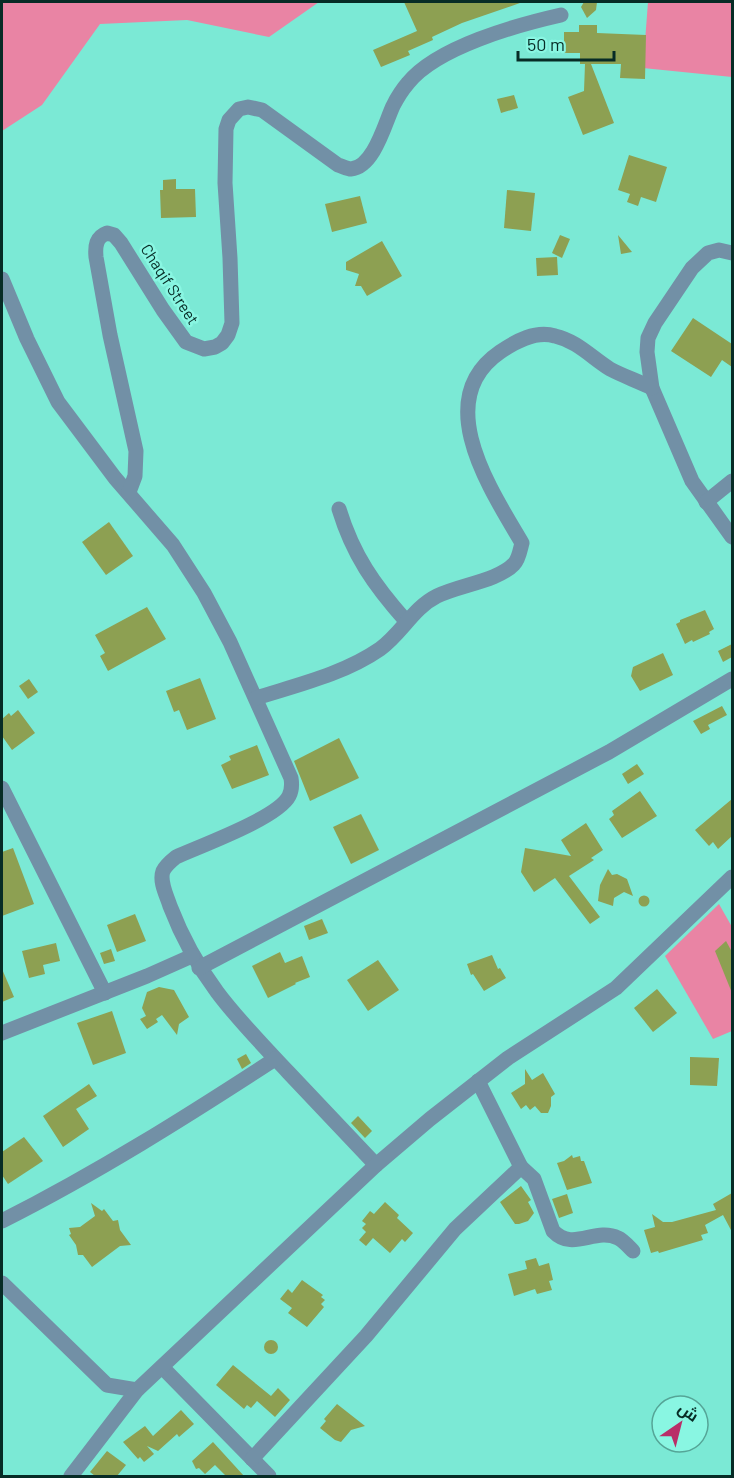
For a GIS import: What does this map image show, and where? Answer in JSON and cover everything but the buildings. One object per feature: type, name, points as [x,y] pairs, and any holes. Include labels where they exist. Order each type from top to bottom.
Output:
[{"type":"street","name":"Chaqif Street","points":[[129,492],[135,476],[136,451],[102,297],[95,246],[102,235],[107,233],[114,235],[121,243],[186,342],[204,349],[215,347],[228,335],[232,323],[225,140],[229,120],[234,112],[248,107],[262,110],[338,165],[350,169],[358,167],[375,148],[394,104],[416,74],[447,54],[486,37],[561,15]]},
{"type":"street","points":[[732,253],[719,250],[708,253],[692,268],[655,323],[648,338],[647,352],[652,388],[692,482],[732,537]]},
{"type":"street","points":[[2,279],[27,339],[58,402],[96,453],[173,545],[204,593],[231,642],[291,778],[292,789],[282,806],[252,823],[176,857],[163,871],[163,886],[196,962],[216,993],[249,1033],[376,1165]]},
{"type":"street","points":[[256,698],[313,681],[357,662],[380,648],[406,621],[436,596],[502,573],[514,564],[522,543],[485,480],[470,433],[467,415],[470,389],[478,371],[493,357],[512,343],[534,335],[553,335],[570,341],[610,369],[652,388]]},
{"type":"street","points":[[706,502],[732,480]]},
{"type":"street","points":[[339,509],[346,531],[367,573],[406,621]]},
{"type":"street","points":[[2,1033],[105,993],[196,962],[609,752],[732,679]]},
{"type":"street","points":[[2,788],[105,993]]},
{"type":"street","points":[[71,1476],[137,1390],[376,1165],[508,1058],[616,988],[732,877]]},
{"type":"street","points":[[2,1221],[85,1177],[169,1127],[275,1059]]},
{"type":"street","points":[[478,1081],[521,1167],[534,1179],[553,1231],[568,1241],[606,1235],[618,1238],[633,1251]]},
{"type":"street","points":[[252,1459],[366,1336],[455,1229],[521,1167]]},
{"type":"street","points":[[2,1283],[107,1385],[137,1390]]},
{"type":"street","points":[[162,1367],[268,1476]]},
{"type":"shaded area","points":[[2,2],[319,2],[269,37],[187,20],[100,24],[42,105],[2,131]]},
{"type":"shaded area","points":[[648,2],[732,2],[732,77],[643,68]]},
{"type":"shaded area","points":[[719,904],[732,927],[732,1031],[713,1039],[665,956]]}]
